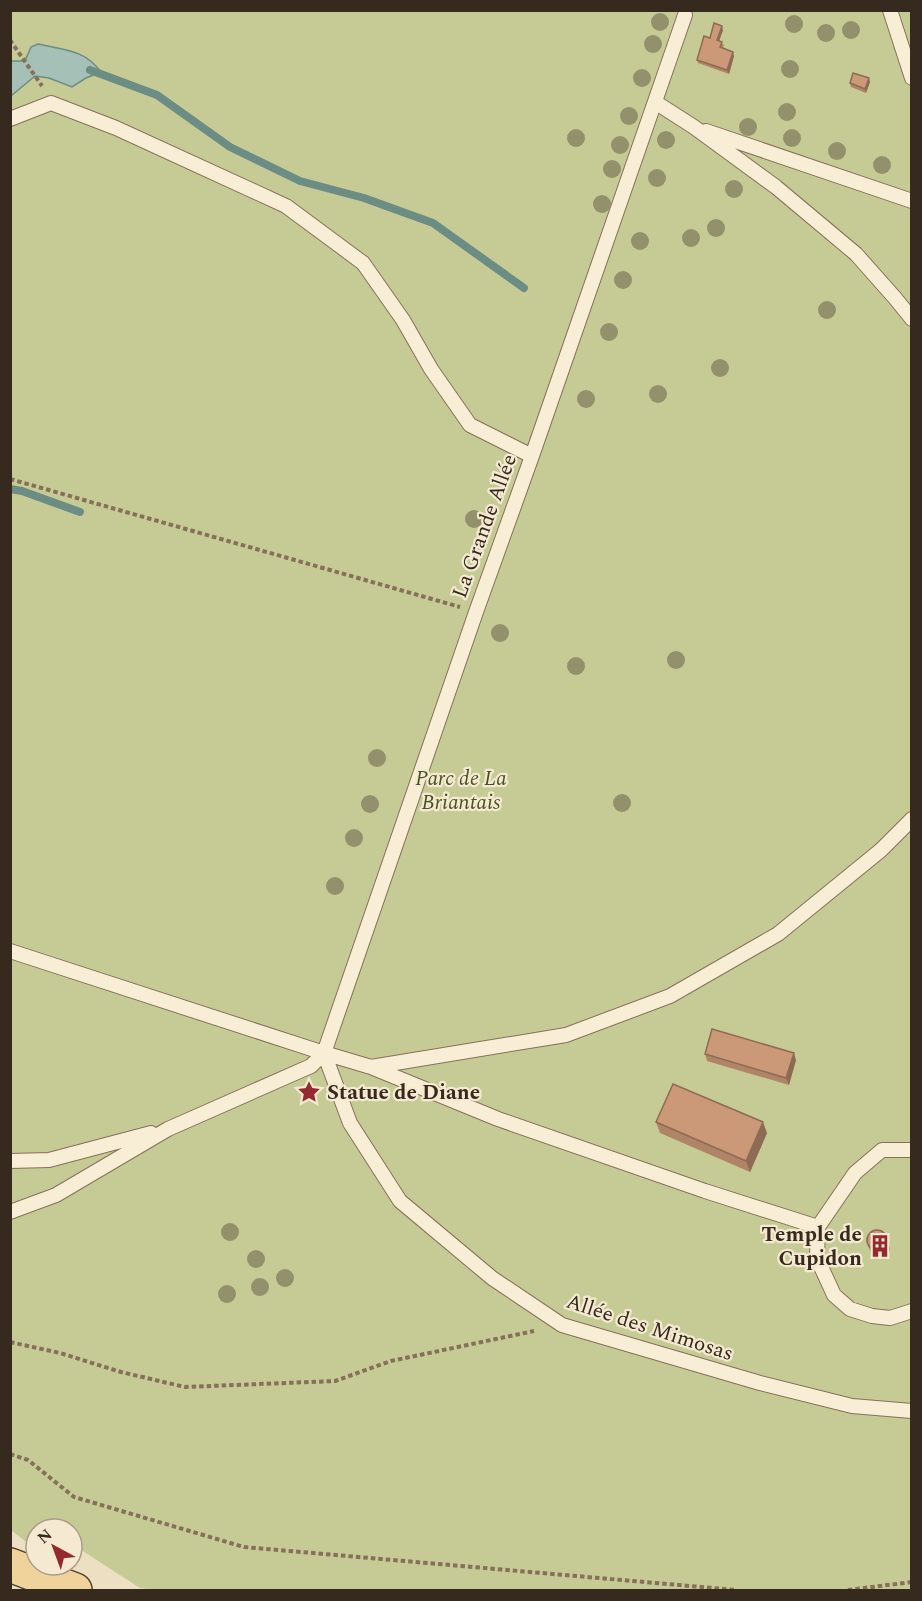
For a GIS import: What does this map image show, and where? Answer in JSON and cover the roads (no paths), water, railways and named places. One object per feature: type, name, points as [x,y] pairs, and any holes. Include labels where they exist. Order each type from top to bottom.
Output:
[{"type":"main road","points":[[10,1565],[75,1590]]},
{"type":"lane","points":[[890,10],[912,78]]},
{"type":"lane","name":"La Grande Allée","points":[[324,1053],[685,15]]},
{"type":"lane","points":[[655,102],[694,127],[776,187],[855,254],[912,320]]},
{"type":"lane","points":[[10,119],[51,103],[116,128],[286,206],[363,262],[403,320],[431,369],[470,425],[532,456]]},
{"type":"lane","points":[[694,127],[912,201]]},
{"type":"lane","points":[[370,1067],[566,1035],[670,996],[778,934],[881,850],[912,819]]},
{"type":"lane","points":[[10,951],[370,1067],[498,1119],[705,1191],[818,1227]]},
{"type":"lane","points":[[10,1212],[56,1195],[168,1129],[311,1066],[324,1053]]},
{"type":"lane","name":"Allée des Mimosas","points":[[324,1053],[350,1122],[400,1201],[492,1278],[562,1325],[760,1383],[852,1406],[912,1411]]},
{"type":"lane","points":[[10,1161],[48,1160],[168,1129]]},
{"type":"lane","points":[[912,1150],[882,1150],[855,1173],[818,1227],[818,1258],[834,1295],[850,1309],[872,1316],[890,1318],[912,1311]]},
{"type":"water","points":[[38,44],[65,49],[80,55],[88,59],[101,72],[72,87],[49,78],[35,76],[11,96],[11,61],[25,61],[31,47]]},
{"type":"waterway","points":[[90,70],[157,95],[230,147],[300,181],[364,198],[433,223],[524,288]]},
{"type":"waterway","points":[[10,489],[22,491],[80,512]]},
{"type":"place","name":"Statue de Diane","points":[[309,1092]]},
{"type":"place","name":"Temple de Cupidon","points":[[880,1246]]},
{"type":"park label","name":"Parc de La Briantais","points":[[461,790]]}]
